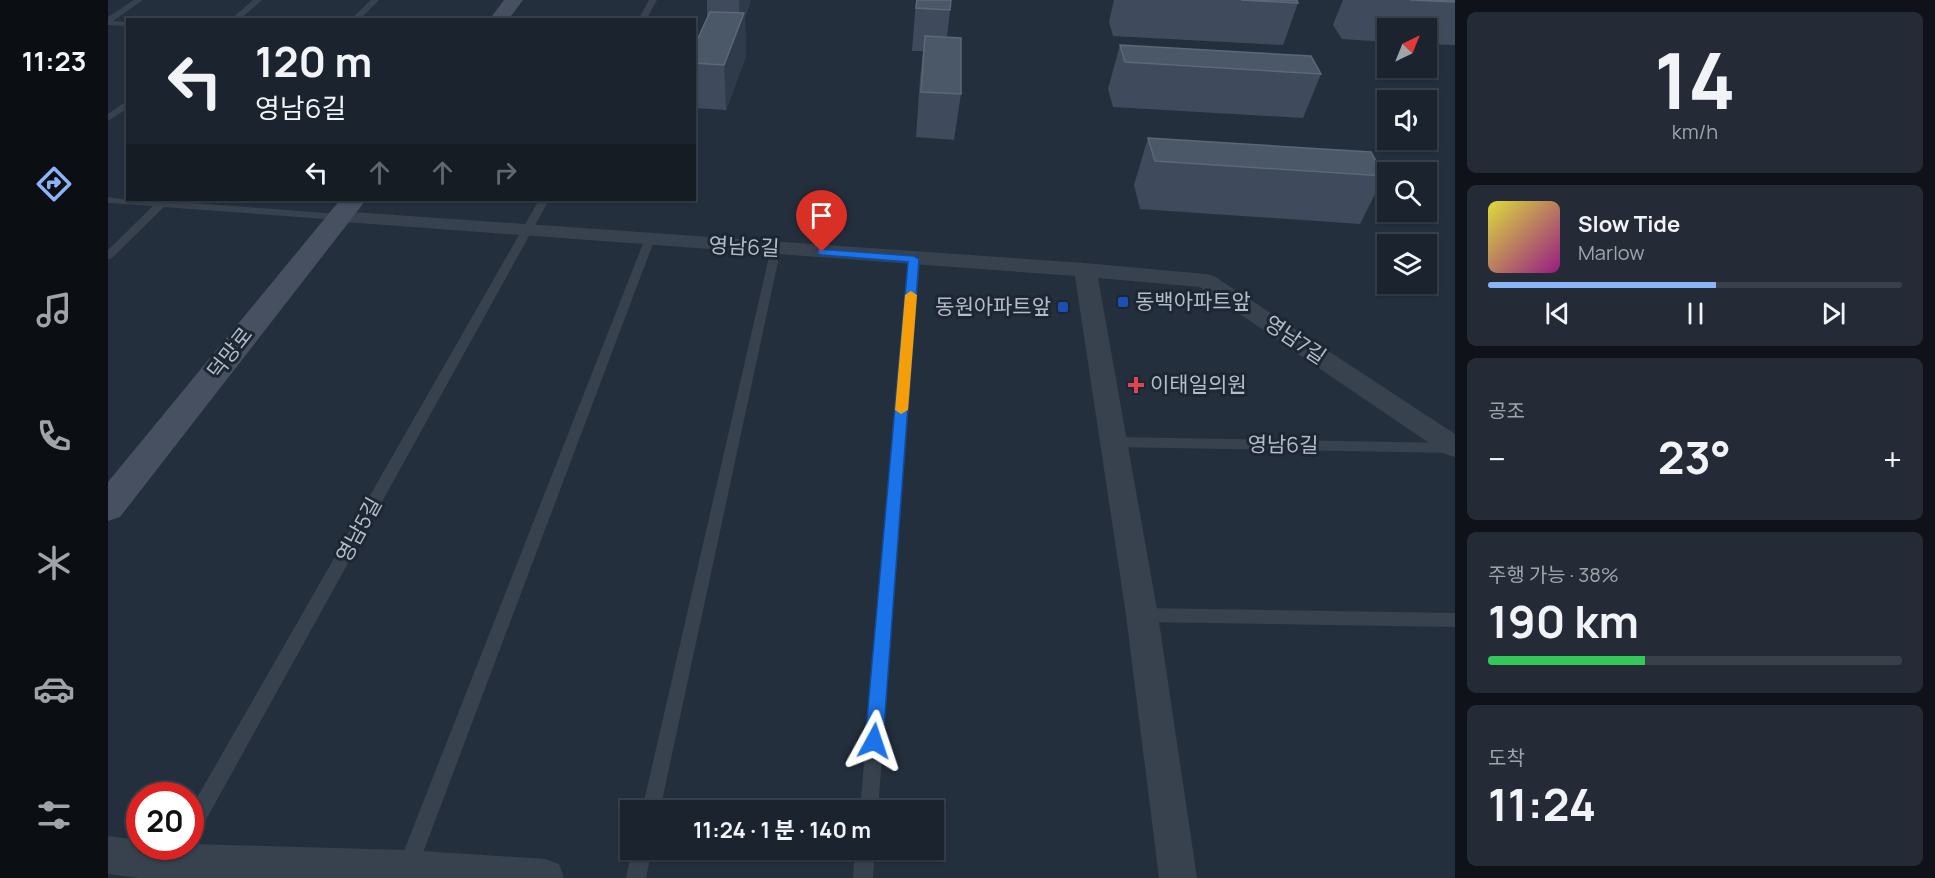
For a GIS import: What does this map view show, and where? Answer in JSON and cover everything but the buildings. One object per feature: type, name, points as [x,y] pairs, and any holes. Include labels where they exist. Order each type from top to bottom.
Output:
[{"type":"street","points":[[500,18],[514,0]]},
{"type":"street","name":"영남6길","points":[[345,208],[527,230],[649,241],[1085,270]]},
{"type":"street","name":"덕망로","points":[[108,507],[345,208]]},
{"type":"street","points":[[1085,270],[1142,615],[1178,878]]},
{"type":"street","name":"영남7길","points":[[1085,270],[1206,280],[1455,448]]},
{"type":"street","points":[[108,855],[126,855]]},
{"type":"street","points":[[204,857],[545,878]]},
{"type":"lane","points":[[108,22],[139,0]]},
{"type":"lane","points":[[236,18],[258,0]]},
{"type":"lane","points":[[356,18],[375,0]]},
{"type":"lane","points":[[643,18],[653,0]]},
{"type":"lane","points":[[108,22],[126,24]]},
{"type":"lane","points":[[108,118],[126,104]]},
{"type":"lane","points":[[108,200],[126,201]]},
{"type":"lane","points":[[136,201],[345,208]]},
{"type":"lane","name":"영남5길","points":[[204,804],[543,201]]},
{"type":"lane","points":[[108,256],[165,202]]},
{"type":"lane","points":[[406,869],[649,241]]},
{"type":"lane","points":[[653,800],[776,248]]},
{"type":"lane","points":[[869,800],[914,259]]},
{"type":"lane","name":"영남6길","points":[[1112,442],[1455,448]]},
{"type":"lane","points":[[1142,615],[1455,620]]},
{"type":"lane","points":[[636,878],[640,860]]},
{"type":"lane","points":[[863,878],[864,860]]},
{"type":"slow traffic","points":[[901,410],[911,295]]},
{"type":"place","name":"동백아파트앞","points":[[1123,302]]},
{"type":"place","name":"동원아파트앞","points":[[1063,307]]},
{"type":"place","name":"이태일의원","points":[[1136,385]]},
{"type":"route","points":[[822,252],[914,259],[874,741]]}]
